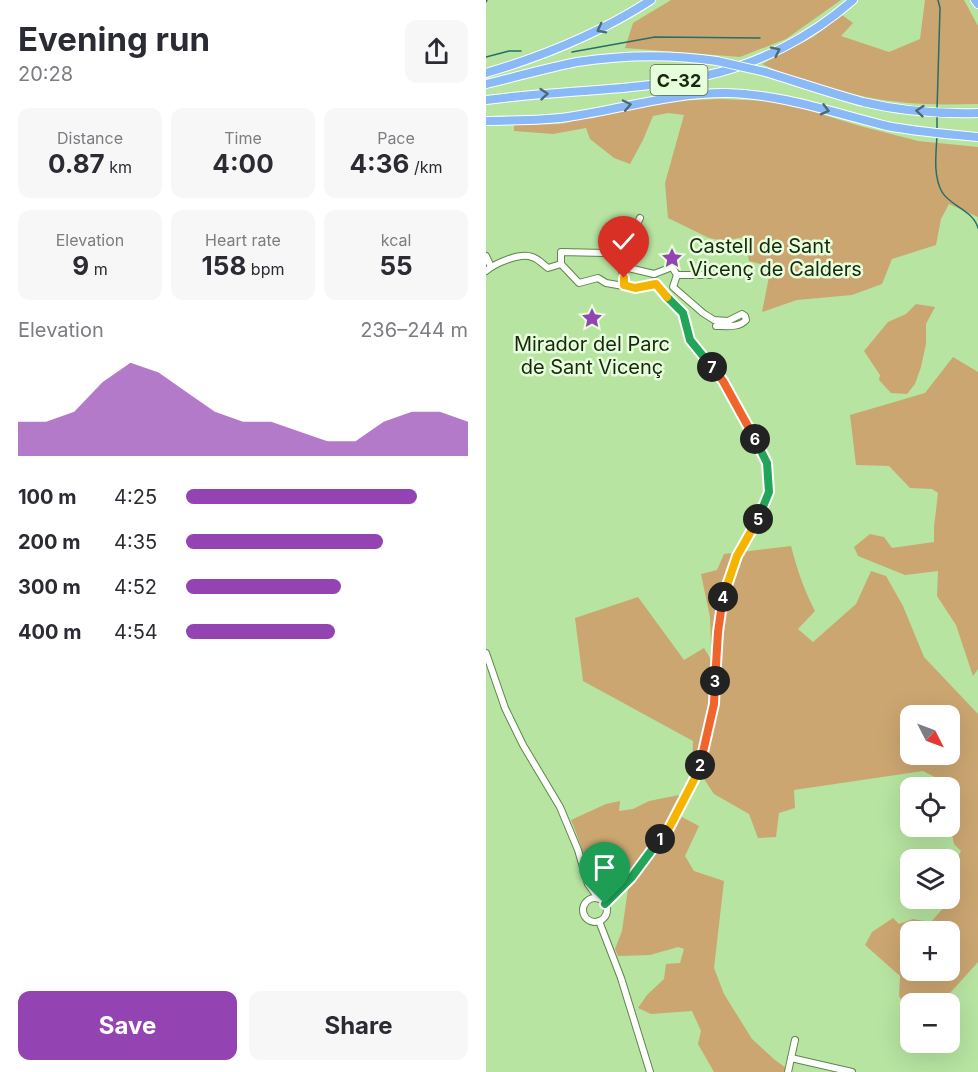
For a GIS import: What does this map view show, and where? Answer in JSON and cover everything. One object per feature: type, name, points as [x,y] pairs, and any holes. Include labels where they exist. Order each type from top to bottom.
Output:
[{"type":"highway","points":[[486,73],[539,56],[579,39],[611,24],[651,0]]},
{"type":"highway","name":"C-32","points":[[486,100],[662,83],[705,76],[760,58],[800,38],[853,0]]},
{"type":"highway","points":[[975,0],[978,4]]},
{"type":"highway","name":"C-32","points":[[486,84],[567,64],[606,58],[663,56],[717,61],[765,72],[833,94],[879,105],[920,111],[978,113]]},
{"type":"highway","name":"C-32","points":[[486,121],[566,117],[680,95],[727,93],[791,101],[890,126],[978,137]]},
{"type":"street","points":[[620,266],[621,258],[640,218]]},
{"type":"street","points":[[624,285],[620,266],[605,253],[561,252],[561,264],[579,283],[598,278],[606,283],[635,288],[656,284]]},
{"type":"street","points":[[486,256],[488,269],[518,257],[531,256],[548,268],[561,264]]},
{"type":"street","points":[[620,266],[654,274],[672,267],[677,275]]},
{"type":"street","points":[[605,904],[631,878],[669,828],[697,774],[714,704],[718,632],[723,596],[737,556],[761,513],[769,492],[767,463],[749,426],[723,381],[690,340],[683,313],[656,284],[654,274]]},
{"type":"street","points":[[677,275],[710,275]]},
{"type":"street","points":[[677,275],[673,287],[703,314],[719,321],[728,321],[742,314],[745,316],[746,320],[743,323],[734,326],[716,326]]},
{"type":"street","points":[[486,653],[505,708],[571,830],[588,884],[605,904],[606,914],[599,921],[586,918],[583,911],[588,884]]},
{"type":"street","points":[[584,904],[591,898],[598,898]]},
{"type":"street","points":[[599,921],[621,978],[650,1072]]},
{"type":"street","points":[[788,1072],[795,1040]]},
{"type":"street","points":[[791,1058],[852,1072]]},
{"type":"shaded area","points":[[671,0],[841,0],[786,39],[740,57],[625,48],[633,23]]},
{"type":"shaded area","points":[[925,0],[964,0],[978,26],[978,104],[906,103],[864,97],[801,80],[762,64],[813,37],[842,15],[853,23],[841,36],[889,52],[920,39]]},
{"type":"shaded area","points":[[720,99],[768,101],[798,107],[918,141],[978,147],[978,217],[949,204],[941,219],[936,245],[892,259],[882,284],[852,295],[797,300],[762,312],[771,267],[749,261],[744,237],[724,241],[709,238],[668,218],[665,183],[684,115],[668,113],[653,116],[630,164],[614,158],[590,139],[586,128],[553,134],[514,131],[514,125],[560,124],[671,101]]},
{"type":"shaded area","points":[[916,304],[935,307],[926,324],[926,344],[921,367],[915,384],[907,394],[891,393],[879,380],[880,375],[864,351],[888,322],[906,314]]},
{"type":"shaded area","points":[[953,357],[978,372],[978,669],[973,676],[956,625],[937,596],[938,571],[905,575],[858,556],[854,547],[870,534],[884,537],[892,548],[934,542],[938,493],[932,489],[910,488],[889,466],[856,465],[850,415],[925,393]]},
{"type":"shaded area","points":[[791,546],[801,579],[815,611],[798,629],[813,642],[856,604],[871,571],[886,576],[903,606],[924,657],[978,714],[978,962],[950,993],[900,993],[900,998],[899,996],[900,976],[900,981],[960,981],[960,921],[932,921],[942,909],[960,909],[961,851],[954,844],[952,837],[960,837],[960,777],[935,777],[923,771],[794,790],[795,808],[779,813],[776,837],[758,838],[749,814],[714,794],[692,767],[693,741],[583,681],[575,618],[638,597],[684,660],[704,648],[715,666],[711,647],[710,617],[701,574],[717,570],[724,554]]},
{"type":"shaded area","points":[[679,795],[682,817],[699,826],[685,856],[694,871],[724,881],[714,968],[724,994],[752,1039],[786,1068],[785,1072],[714,1072],[698,1044],[701,1031],[692,1011],[651,1014],[638,1008],[647,995],[664,979],[666,964],[680,963],[684,949],[678,947],[650,955],[618,956],[615,949],[622,931],[628,889],[605,892],[598,890],[571,820],[606,804],[620,801],[619,811],[633,809],[649,801]]},
{"type":"shaded area","points":[[893,918],[899,924],[900,976],[865,945],[872,932]]},
{"type":"waterway","points":[[937,110],[940,8],[938,0]]},
{"type":"waterway","points":[[572,52],[655,37],[760,38]]},
{"type":"waterway","points":[[486,57],[509,51],[521,51]]},
{"type":"waterway","points":[[937,115],[937,131]]},
{"type":"waterway","points":[[937,136],[936,165],[939,186],[950,201],[967,212],[978,228]]},
{"type":"place","name":"Castell de Sant Vicenç de Calders","points":[[672,258]]},
{"type":"place","name":"Mirador del Parc de Sant Vicenç","points":[[592,318]]},
{"type":"route","points":[[605,904],[631,878],[669,828],[697,774],[714,704],[718,632],[723,596],[737,556],[761,513],[769,492],[767,463],[723,381],[690,340],[683,313],[656,284],[635,288],[624,285],[624,278]]}]
